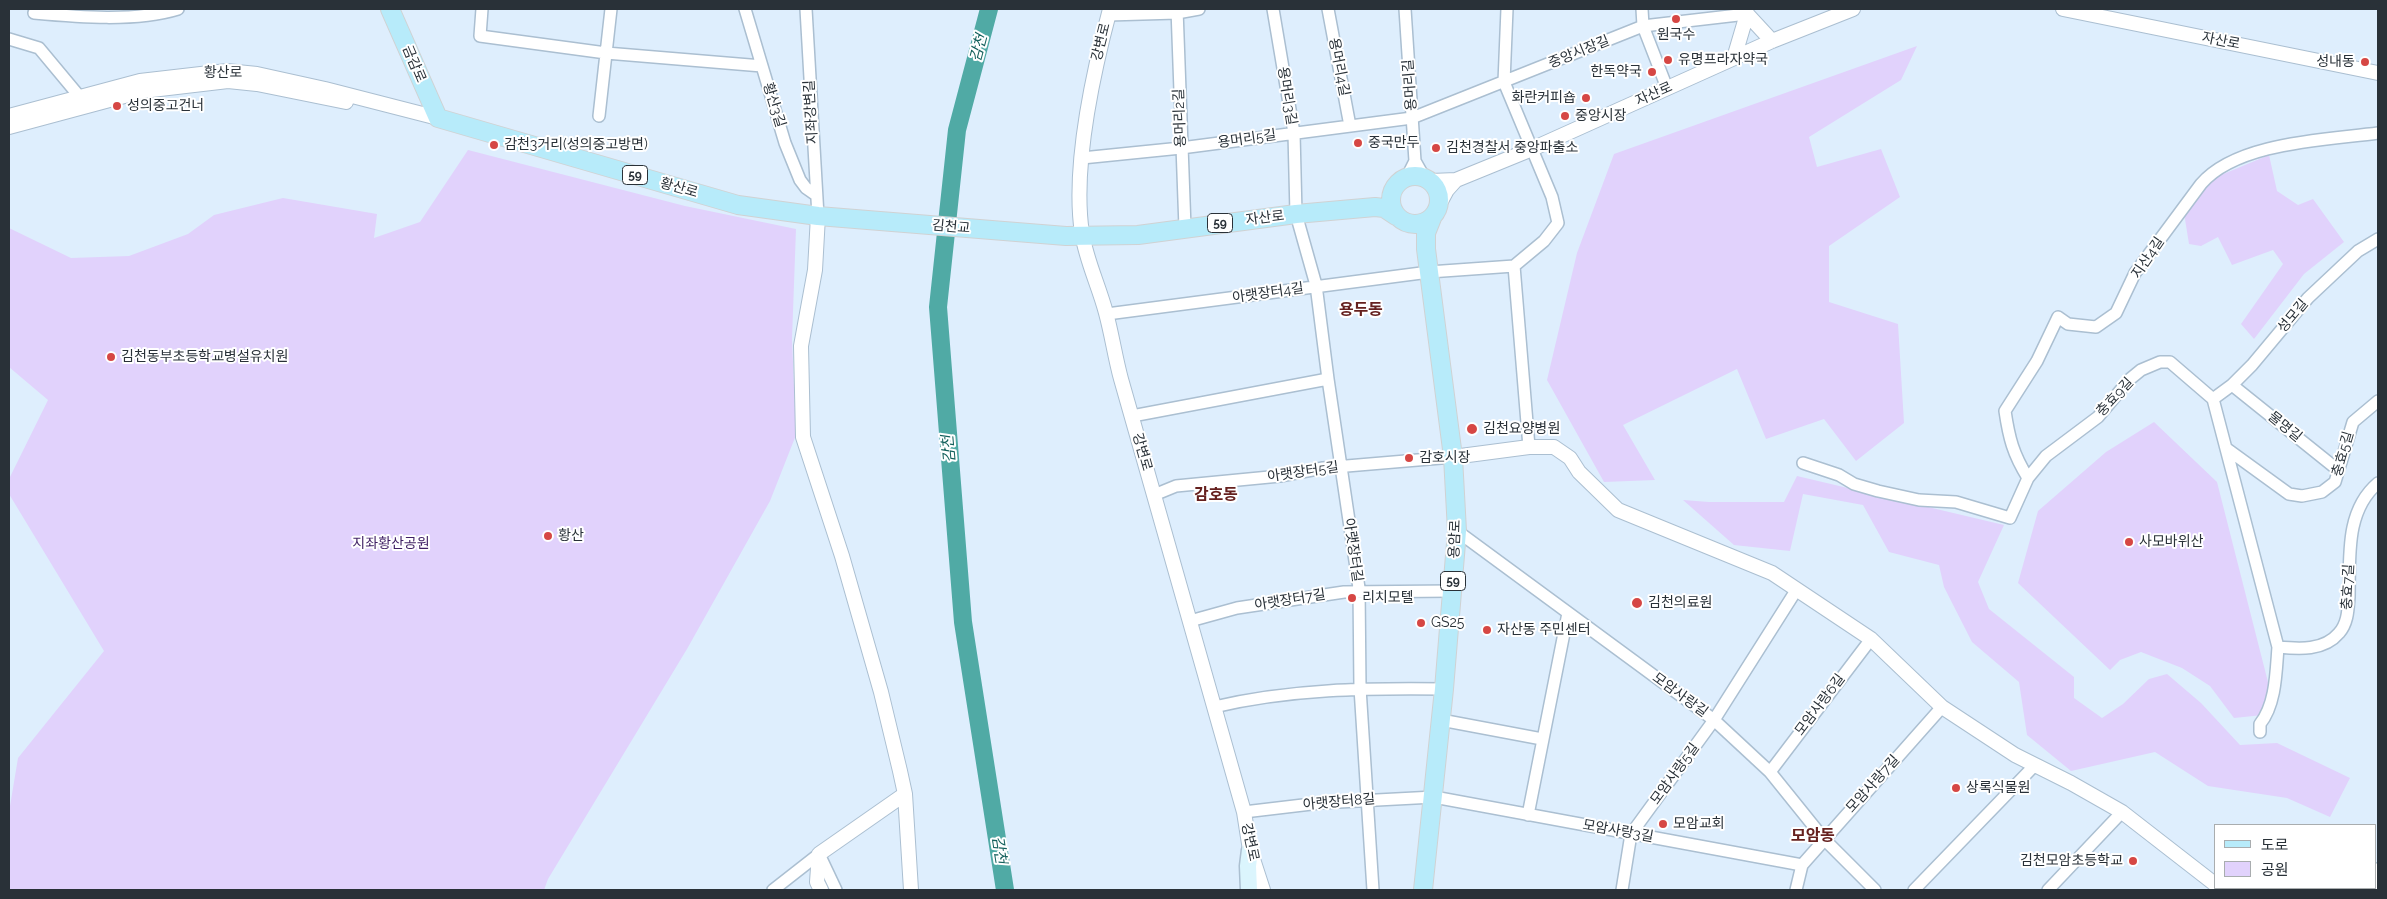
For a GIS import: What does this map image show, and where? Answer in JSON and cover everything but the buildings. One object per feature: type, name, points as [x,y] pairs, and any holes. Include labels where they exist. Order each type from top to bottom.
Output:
[{"type":"main road","name":"금감로","points":[[390,9],[438,118]]},
{"type":"main road","name":"황산로","points":[[438,118],[738,205],[836,217]]},
{"type":"main road","points":[[1375,207],[1383,203],[1400,181],[1419,174],[1440,195],[1436,210],[1425,222],[1403,220],[1391,201],[1392,193]]},
{"type":"main road","name":"자산로","points":[[1074,236],[1138,235],[1296,214],[1375,207]]},
{"type":"main road","name":"59","points":[[1375,207],[1384,208],[1417,230],[1426,249]]},
{"type":"main road","name":"59","points":[[1426,249],[1426,232],[1436,210]]},
{"type":"main road","name":"김천교","points":[[836,217],[1074,236]]},
{"type":"main road","name":"용암로","points":[[1424,890],[1434,798],[1457,532],[1453,457],[1426,249]]},
{"type":"main road","points":[[1249,890],[1248,866],[1250,850]]},
{"type":"street","points":[[34,13],[87,18],[166,12],[178,9]]},
{"type":"street","points":[[482,9],[480,36],[606,53],[762,66]]},
{"type":"street","points":[[599,116],[611,9]]},
{"type":"street","name":"황산3길","points":[[744,9],[785,143],[800,180],[806,188],[816,195]]},
{"type":"street","name":"지좌강변길","points":[[806,9],[818,216]]},
{"type":"street","points":[[1109,12],[1199,9]]},
{"type":"street","name":"용머리3길","points":[[1273,9],[1294,133],[1296,214]]},
{"type":"street","name":"용머리4길","points":[[1328,9],[1350,126]]},
{"type":"street","name":"용머리길","points":[[1405,9],[1412,118],[1419,174]]},
{"type":"street","points":[[1507,9],[1504,82],[1552,197],[1558,223],[1544,241],[1514,266],[1529,447]]},
{"type":"street","points":[[1642,9],[1643,26],[1667,88]]},
{"type":"street","name":"자산로","points":[[1456,180],[1532,149],[1772,41],[1853,9]]},
{"type":"street","name":"자산로","points":[[2063,9],[2098,12],[2378,73]]},
{"type":"street","name":"용머리2길","points":[[1177,11],[1185,228]]},
{"type":"street","points":[[1747,11],[1772,41]]},
{"type":"street","points":[[1734,58],[1747,11]]},
{"type":"street","name":"중앙시장길","points":[[1412,118],[1643,26],[1747,11]]},
{"type":"street","name":"강변로","points":[[1109,12],[1095,68],[1082,158],[1080,218],[1074,236],[1107,314],[1112,343],[1244,812],[1250,850],[1263,890]]},
{"type":"street","points":[[9,39],[39,48],[79,96]]},
{"type":"street","name":"황산로","points":[[9,116],[140,81],[227,71],[257,74],[316,86],[438,118]]},
{"type":"street","name":"황산로","points":[[9,127],[143,91],[228,81],[257,84],[438,118]]},
{"type":"street","name":"용머리5길","points":[[1082,158],[1181,148],[1412,118]]},
{"type":"street","name":"지산4길","points":[[2028,478],[2016,459],[2010,442],[2005,411],[2037,361],[2058,317],[2068,324],[2096,327],[2116,313],[2135,272],[2201,184],[2221,168],[2244,157],[2275,148],[2378,133]]},
{"type":"street","points":[[1419,174],[1456,180]]},
{"type":"street","points":[[1436,210],[1447,190],[1456,180]]},
{"type":"street","name":"아랫장터길","points":[[1296,214],[1316,286],[1359,592],[1360,688],[1373,890]]},
{"type":"street","points":[[818,216],[815,270],[800,346],[803,437],[842,556],[881,692],[905,794],[911,890]]},
{"type":"street","name":"성모길","points":[[2213,399],[2232,385],[2308,298],[2358,251],[2378,239]]},
{"type":"street","name":"아랫장터4길","points":[[1107,314],[1429,272],[1514,266]]},
{"type":"street","name":"충효9길","points":[[1803,463],[1839,475],[1862,486],[1919,500],[1956,502],[2010,518],[2028,478],[2046,456],[2098,417],[2130,379],[2141,370],[2160,362],[2170,362],[2213,399]]},
{"type":"street","points":[[1132,416],[1328,379]]},
{"type":"street","name":"물명길","points":[[2232,385],[2338,470]]},
{"type":"street","points":[[2213,399],[2278,647],[2275,682],[2266,717],[2260,724],[2260,732]]},
{"type":"street","name":"충효5길","points":[[2227,450],[2282,490],[2295,495],[2312,494],[2328,489],[2335,482],[2353,422],[2378,401]]},
{"type":"street","points":[[1453,457],[1529,447],[1554,447],[1570,458],[1579,472],[1618,510],[1772,573],[1870,639],[1942,708],[2015,755],[2122,812],[2214,883]]},
{"type":"street","name":"아랫장터5길","points":[[1154,495],[1176,486],[1280,476],[1341,466],[1453,457]]},
{"type":"street","name":"충효7길","points":[[2278,647],[2299,649],[2318,646],[2333,638],[2344,627],[2348,614],[2351,540],[2355,516],[2361,500],[2378,483]]},
{"type":"street","name":"모암사랑길","points":[[1457,532],[1714,720],[1770,772],[1824,839],[1875,890]]},
{"type":"street","name":"모암사랑5길","points":[[1622,890],[1631,834],[1714,720],[1797,589]]},
{"type":"street","name":"아랫장터7길","points":[[1190,621],[1237,608],[1344,592],[1452,591]]},
{"type":"street","points":[[1528,815],[1568,613]]},
{"type":"street","name":"모암사랑6길","points":[[1770,772],[1870,639]]},
{"type":"street","points":[[1214,707],[1257,697],[1360,688],[1444,689]]},
{"type":"street","name":"모암사랑7길","points":[[1796,890],[1802,865],[1942,708]]},
{"type":"street","points":[[1441,720],[1542,738]]},
{"type":"street","points":[[1914,890],[2035,765]]},
{"type":"street","points":[[773,890],[819,854],[905,794]]},
{"type":"street","name":"아랫장터8길","points":[[1244,812],[1320,802],[1434,798]]},
{"type":"street","name":"모암사랑3길","points":[[1434,798],[1802,865]]},
{"type":"street","points":[[2048,890],[2122,812]]},
{"type":"street","points":[[819,854],[817,882],[821,890]]},
{"type":"street","points":[[819,854],[836,890]]},
{"type":"green space","points":[[1917,46],[1901,80],[1809,137],[1817,167],[1881,149],[1900,197],[1829,246],[1829,302],[1898,324],[1904,423],[1856,461],[1824,419],[1766,439],[1737,369],[1623,425],[1655,480],[1604,482],[1547,380],[1577,253],[1614,154]]},
{"type":"green space","name":"지좌황산공원","points":[[468,150],[685,206],[796,229],[792,339],[796,435],[770,501],[687,649],[548,879],[544,890],[9,890],[9,812],[18,758],[104,651],[9,494],[9,479],[48,400],[9,367],[9,228],[71,258],[129,256],[188,234],[214,215],[283,198],[377,214],[374,238],[420,222]]},
{"type":"green space","points":[[2269,155],[2277,191],[2298,205],[2313,199],[2344,242],[2304,274],[2254,339],[2241,324],[2283,264],[2273,250],[2232,265],[2218,237],[2201,246],[2189,244],[2184,213],[2209,180]]},
{"type":"green space","points":[[2154,422],[2217,482],[2270,690],[2263,715],[2234,718],[2210,686],[2182,668],[2141,652],[2120,660],[2110,670],[2018,583],[2038,511],[2106,452]]},
{"type":"green space","points":[[1797,476],[2004,525],[1978,582],[1989,609],[2074,677],[2074,698],[2102,718],[2123,704],[2149,679],[2167,674],[2201,703],[2240,745],[2277,743],[2350,778],[2330,817],[2287,798],[2208,786],[2155,752],[2071,771],[2027,735],[2019,682],[1972,642],[1944,587],[1939,565],[1889,552],[1863,505],[1803,494],[1790,551],[1734,545],[1683,500],[1784,502]]},
{"type":"waterway","name":"감천","points":[[989,9],[957,130],[938,307],[963,622],[1005,890]]},
{"type":"place","name":"원국수","points":[[1676,19]]},
{"type":"place","name":"유명프라자약국","points":[[1668,60]]},
{"type":"place","name":"성내동","points":[[2365,62]]},
{"type":"place","name":"한독약국","points":[[1652,72]]},
{"type":"place","name":"화란커피숍","points":[[1586,98]]},
{"type":"place","name":"성의중고건너","points":[[117,106]]},
{"type":"place","name":"중앙시장","points":[[1565,116]]},
{"type":"place","name":"중국만두","points":[[1358,143]]},
{"type":"place","name":"감천3거리(성의중고방면)","points":[[494,145]]},
{"type":"place","name":"김천경찰서 중앙파출소","points":[[1436,148]]},
{"type":"place","name":"김천동부초등학교병설유치원","points":[[111,357]]},
{"type":"place","name":"김천요양병원","points":[[1472,429]]},
{"type":"place","name":"감호시장","points":[[1409,458]]},
{"type":"place","name":"황산","points":[[548,536]]},
{"type":"place","name":"사모바위산","points":[[2129,542]]},
{"type":"place","name":"리치모텔","points":[[1352,598]]},
{"type":"place","name":"김천의료원","points":[[1637,603]]},
{"type":"place","name":"GS25","points":[[1421,623]]},
{"type":"place","name":"자산동 주민센터","points":[[1487,630]]},
{"type":"place","name":"상록식물원","points":[[1956,788]]},
{"type":"place","name":"모암교회","points":[[1663,824]]},
{"type":"place","name":"김천모암초등학교","points":[[2133,861]]},
{"type":"district","name":"용두동","points":[[1361,310]]},
{"type":"district","name":"감호동","points":[[1216,495]]},
{"type":"district","name":"모암동","points":[[1813,836]]}]
